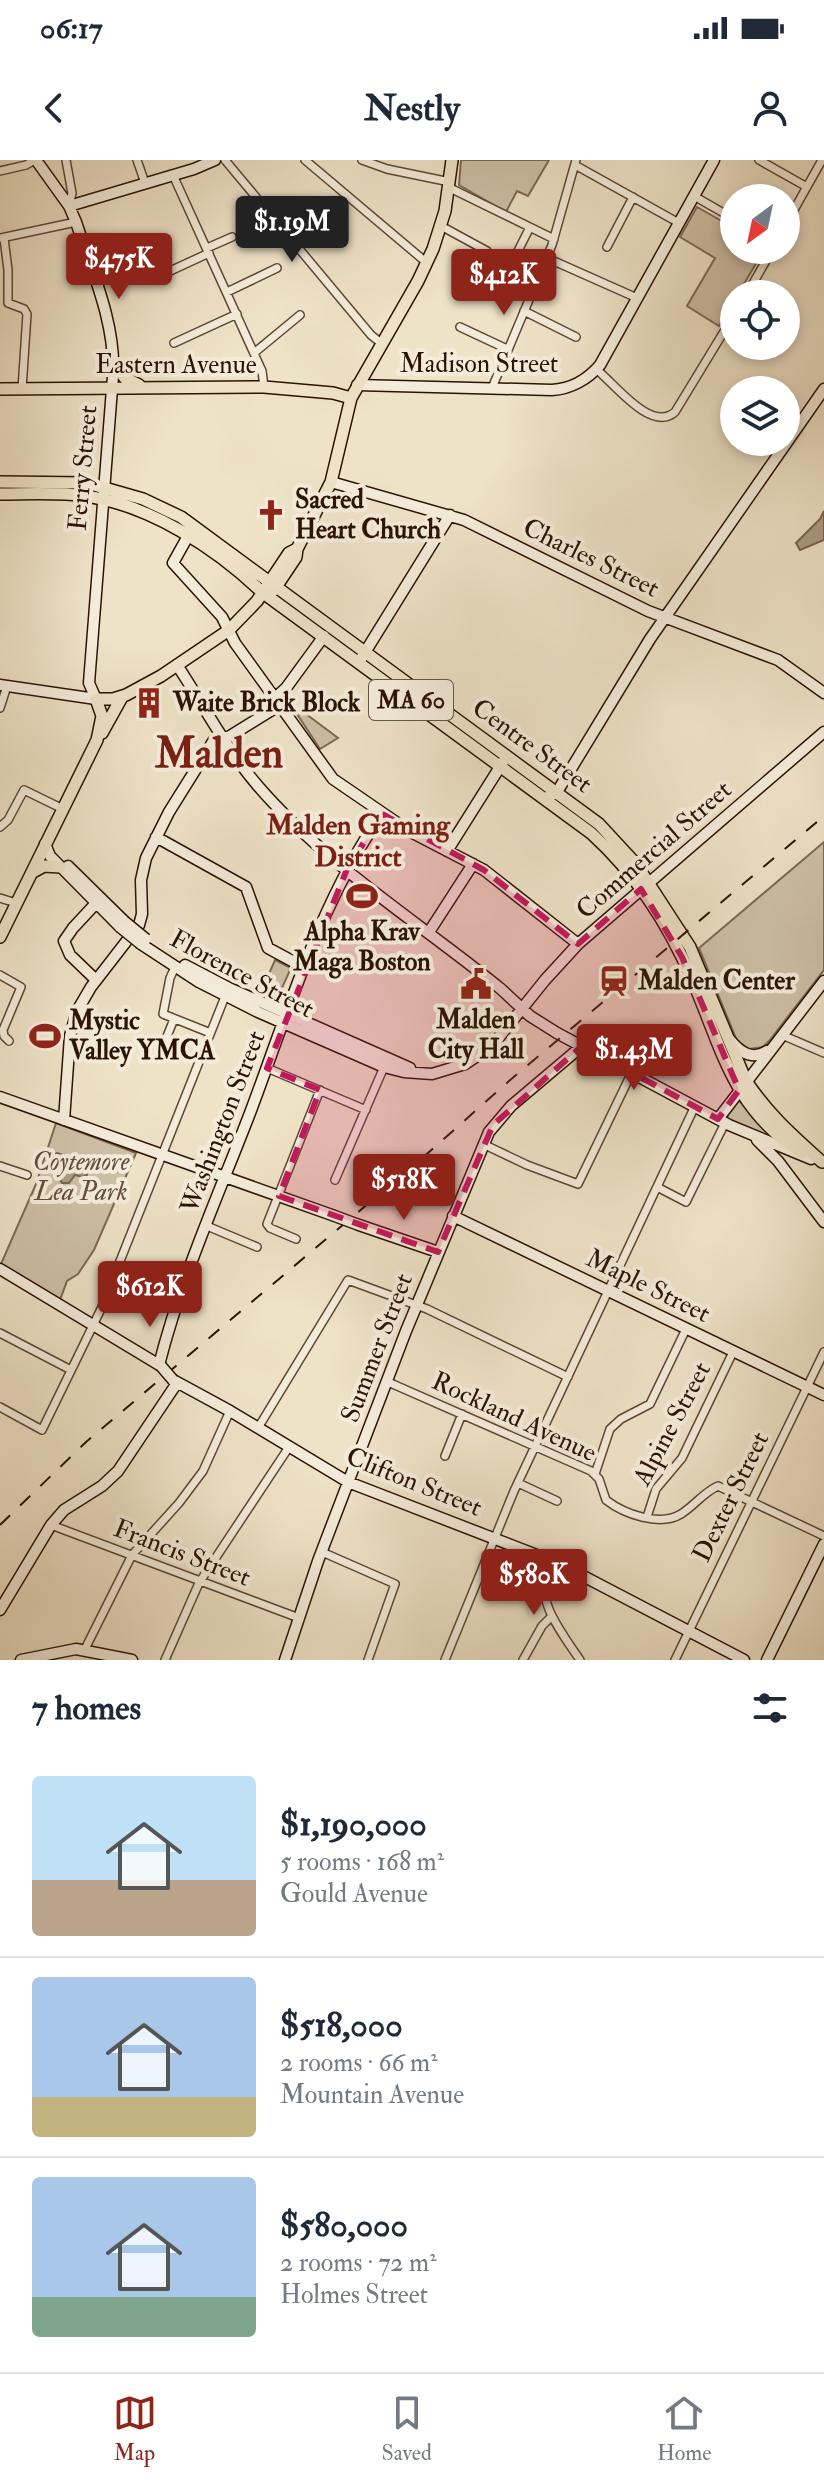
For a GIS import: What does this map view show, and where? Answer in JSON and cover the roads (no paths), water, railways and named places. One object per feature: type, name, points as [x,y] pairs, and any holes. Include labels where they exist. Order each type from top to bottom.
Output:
[{"type":"main road","points":[[97,740],[102,720],[96,699],[122,697],[229,630],[267,591],[289,553],[297,549],[331,482],[351,398],[427,263],[441,226],[452,160]]},
{"type":"main road","points":[[113,363],[124,377],[143,387]]},
{"type":"main road","name":"Eastern Avenue","points":[[0,389],[264,387],[333,393],[351,398]]},
{"type":"main road","name":"Centre Street","points":[[0,482],[75,481],[150,514],[188,536],[362,657],[504,761],[600,841],[645,886],[682,957],[726,1065],[780,1126],[819,1161]]},
{"type":"main road","name":"Centre Street","points":[[0,494],[103,493],[143,499],[181,517],[324,636],[362,657]]},
{"type":"main road","points":[[0,937],[97,740],[122,697]]},
{"type":"main road","name":"Centre Street","points":[[504,761],[557,792],[610,835],[695,956],[729,1038],[743,1086]]},
{"type":"main road","points":[[28,879],[38,868],[60,867]]},
{"type":"street","points":[[0,171],[36,160]]},
{"type":"street","name":"Ferry Street","points":[[36,160],[69,206],[76,222],[108,324],[113,363],[89,683],[96,699]]},
{"type":"street","points":[[66,160],[71,185],[69,206],[215,160]]},
{"type":"street","points":[[137,160],[145,183]]},
{"type":"street","points":[[225,160],[371,335],[381,343]]},
{"type":"street","points":[[305,160],[427,263]]},
{"type":"street","points":[[362,160],[450,185],[529,229],[554,239]]},
{"type":"street","points":[[759,160],[807,187]]},
{"type":"street","points":[[800,199],[822,160]]},
{"type":"street","name":"Madison Street","points":[[357,385],[561,390],[573,385],[596,369],[694,196],[709,162]]},
{"type":"street","points":[[492,388],[547,258],[576,163],[679,223]]},
{"type":"street","points":[[173,175],[254,353],[263,375],[264,387]]},
{"type":"street","points":[[57,192],[71,185]]},
{"type":"street","points":[[694,196],[720,211]]},
{"type":"street","points":[[607,247],[633,197]]},
{"type":"street","points":[[22,389],[27,314],[24,309],[8,303],[8,270],[2,238],[76,222]]},
{"type":"street","points":[[441,226],[487,251]]},
{"type":"street","points":[[504,256],[513,261],[529,229]]},
{"type":"street","points":[[155,278],[232,237]]},
{"type":"street","points":[[547,258],[637,298]]},
{"type":"street","points":[[227,292],[277,268]]},
{"type":"street","points":[[524,311],[576,337]]},
{"type":"street","points":[[174,343],[237,314]]},
{"type":"street","points":[[254,353],[300,315]]},
{"type":"street","points":[[460,327],[507,349]]},
{"type":"street","points":[[596,369],[638,407],[656,418],[670,416],[720,338]]},
{"type":"street","points":[[546,798],[557,792],[664,618],[824,389]]},
{"type":"street","name":"Charles Street","points":[[331,482],[450,515],[664,618],[778,660],[824,693]]},
{"type":"street","points":[[362,657],[450,515]]},
{"type":"street","points":[[188,536],[173,563],[211,604],[327,772],[382,814],[492,876],[578,944]]},
{"type":"street","points":[[64,1120],[70,1036],[80,1004],[142,920],[141,872],[156,837],[211,742],[223,738],[278,702],[324,636]]},
{"type":"street","points":[[177,665],[223,738],[276,806],[347,869],[502,989],[522,1009],[544,1025],[721,1121],[753,1137],[819,1161]]},
{"type":"street","points":[[0,708],[3,685],[96,699]]},
{"type":"street","name":"Commercial Street","points":[[522,1009],[578,944],[824,732]]},
{"type":"street","points":[[447,851],[504,761]]},
{"type":"street","points":[[0,827],[8,820],[24,790],[63,809]]},
{"type":"street","name":"Washington Street","points":[[160,1366],[176,1304],[305,968],[347,869],[382,814]]},
{"type":"street","points":[[156,837],[246,887],[270,950],[305,968]]},
{"type":"street","name":"Florence Street","points":[[45,844],[48,853],[60,867],[175,967],[365,1054],[409,1068],[452,1068]]},
{"type":"street","name":"Florence Street","points":[[45,844],[98,902]]},
{"type":"street","points":[[429,932],[473,864]]},
{"type":"street","points":[[0,898],[16,903]]},
{"type":"street","points":[[96,980],[70,955],[64,943],[73,928],[98,902]]},
{"type":"street","name":"Florence Street","points":[[143,941],[227,992]]},
{"type":"street","points":[[175,967],[163,1012],[208,1032]]},
{"type":"street","points":[[0,975],[21,986],[3,1030],[9,1041]]},
{"type":"street","points":[[657,1187],[686,1202],[721,1121],[771,1047],[824,981]]},
{"type":"street","points":[[0,1407],[42,1430],[93,1327],[208,1032],[227,992]]},
{"type":"street","name":"Florence Street","points":[[365,1054],[384,1067],[422,1074],[440,1073],[468,1063],[489,1048],[522,1009]]},
{"type":"street","points":[[159,1056],[174,1019]]},
{"type":"street","points":[[782,1035],[824,1053]]},
{"type":"street","points":[[729,1038],[738,1049],[750,1055],[761,1055],[771,1047]]},
{"type":"street","name":"Summer Street","points":[[286,1659],[348,1482],[416,1305],[483,1144],[500,1117],[584,1047]]},
{"type":"street","points":[[335,1180],[384,1067]]},
{"type":"street","points":[[267,1068],[366,1110]]},
{"type":"street","points":[[483,1144],[526,1165],[578,1184],[632,1072]]},
{"type":"street","points":[[296,1239],[268,1226],[320,1090]]},
{"type":"street","points":[[0,1097],[438,1252]]},
{"type":"street","points":[[445,1660],[518,1483],[695,1106]]},
{"type":"street","points":[[753,1137],[778,1161],[824,1222]]},
{"type":"street","points":[[0,1166],[27,1175]]},
{"type":"street","name":"Maple Street","points":[[453,1216],[824,1395]]},
{"type":"street","points":[[207,1226],[257,1247]]},
{"type":"street","name":"Clifton Street","points":[[0,1269],[160,1366],[175,1382],[230,1411],[348,1482],[543,1557],[744,1660]]},
{"type":"street","points":[[112,1279],[176,1304]]},
{"type":"street","points":[[258,1428],[346,1281],[416,1305],[568,1377]]},
{"type":"street","points":[[595,1474],[611,1427],[650,1404],[686,1329]]},
{"type":"street","points":[[0,1333],[71,1370]]},
{"type":"street","name":"Alpine Street","points":[[647,1517],[656,1489],[682,1458],[733,1352]]},
{"type":"street","name":"Dexter Street","points":[[675,1660],[824,1352]]},
{"type":"street","points":[[0,1610],[51,1525],[64,1510],[100,1488],[118,1471],[175,1382]]},
{"type":"street","name":"Rockland Avenue","points":[[388,1382],[595,1474],[609,1502],[647,1517]]},
{"type":"street","points":[[85,1649],[132,1555],[198,1479],[230,1411]]},
{"type":"street","points":[[445,1456],[462,1414]]},
{"type":"street","points":[[165,1660],[201,1581],[289,1447]]},
{"type":"street","points":[[518,1483],[557,1501]]},
{"type":"street","points":[[647,1517],[672,1518],[715,1487],[721,1487],[824,1536]]},
{"type":"street","name":"Francis Street","points":[[51,1525],[299,1618]]},
{"type":"street","points":[[767,1660],[824,1544]]},
{"type":"street","points":[[322,1552],[396,1585],[368,1660]]},
{"type":"street","points":[[543,1557],[544,1597],[551,1617],[580,1660]]},
{"type":"street","points":[[523,1660],[542,1626],[551,1617]]},
{"type":"street","points":[[21,1660],[62,1650],[85,1649],[128,1660]]},
{"type":"railway","points":[[0,1525],[86,1442],[824,816]]},
{"type":"place","name":"Sacred Heart Church","points":[[271,515]]},
{"type":"place","name":"Waite Brick Block","points":[[149,703]]},
{"type":"place","name":"Alpha Krav Maga Boston","points":[[362,896]]},
{"type":"place","name":"Malden Center","points":[[614,981]]},
{"type":"place","name":"Malden City Hall","points":[[476,984]]},
{"type":"place","name":"Mystic Valley YMCA","points":[[45,1036]]},
{"type":"district","name":"Malden","points":[[219,754]]},
{"type":"district","name":"Malden Gaming District","points":[[358,841]]},
{"type":"park label","name":"Coytemore Lea Park","points":[[81,1177]]}]
